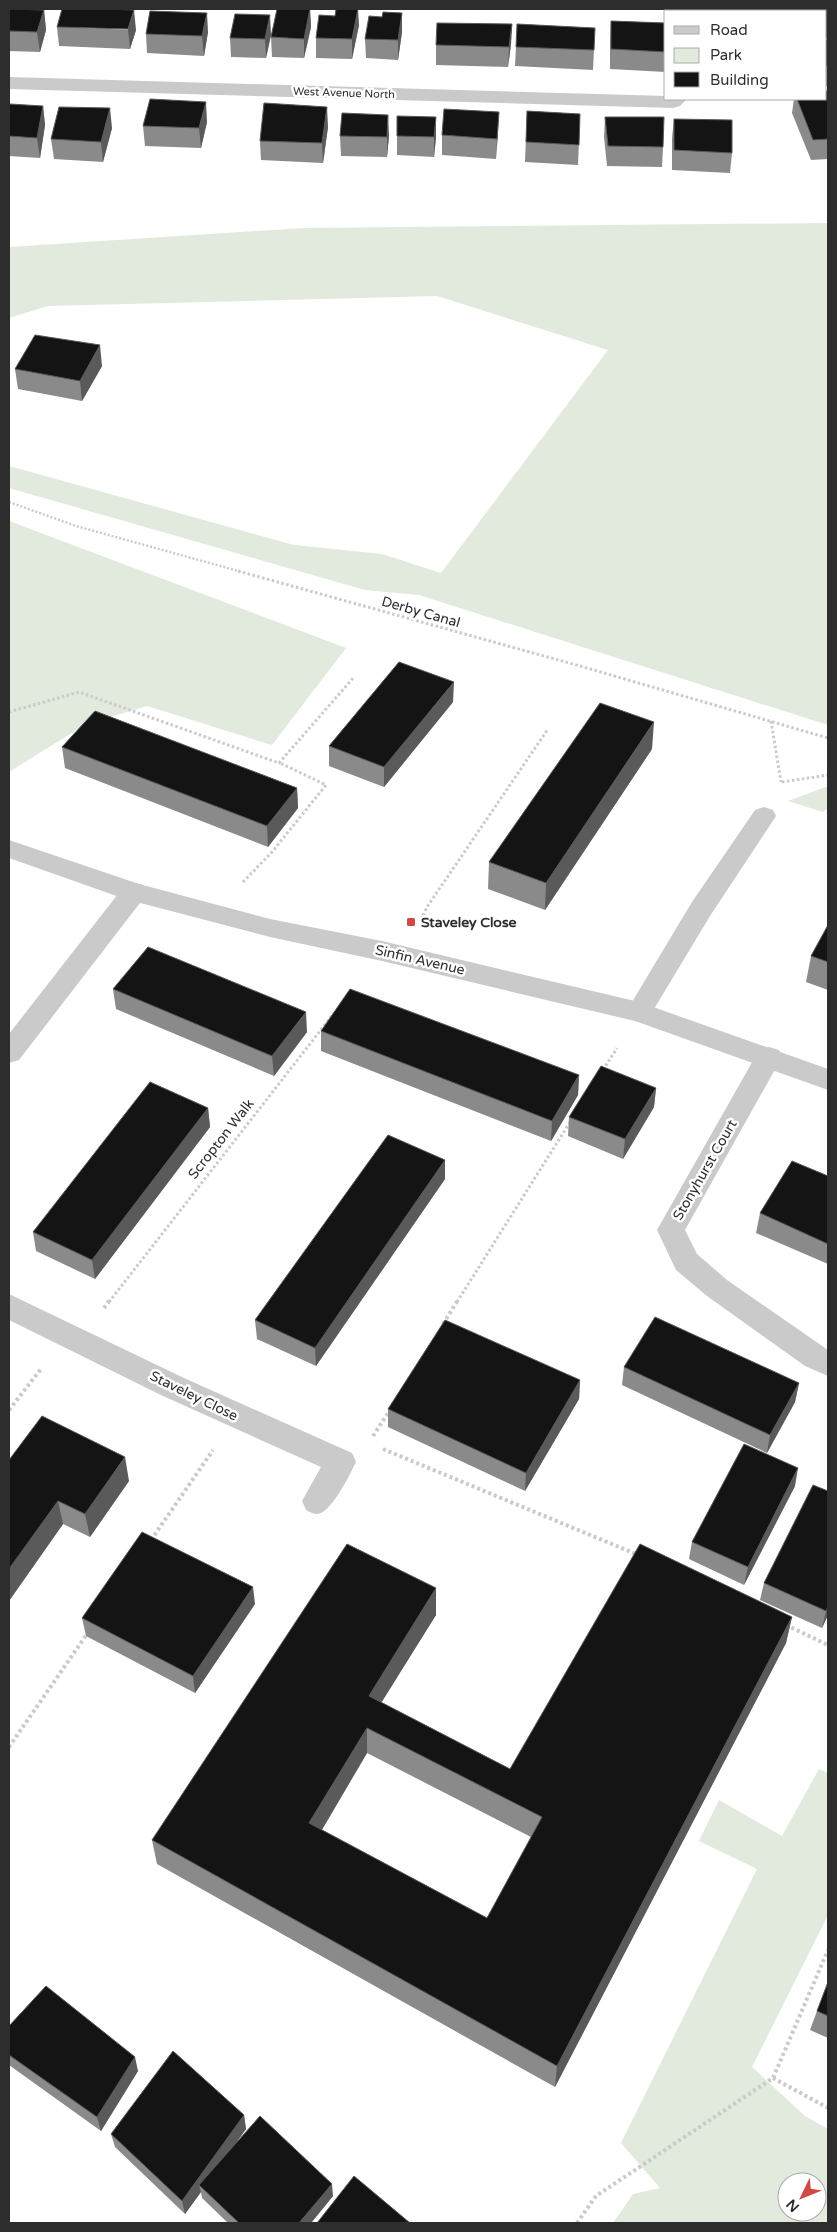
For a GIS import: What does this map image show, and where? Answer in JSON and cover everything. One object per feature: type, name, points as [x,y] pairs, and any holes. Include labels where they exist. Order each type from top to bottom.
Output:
[{"type":"street","name":"West Avenue North","points":[[9,83],[673,102],[676,100]]},
{"type":"street","points":[[639,1012],[702,909],[764,816]]},
{"type":"street","name":"Sinfin Avenue","points":[[9,849],[134,892],[270,928],[405,956],[639,1012],[769,1057],[828,1080]]},
{"type":"street","points":[[9,1052],[134,892]]},
{"type":"street","name":"Stonyhurst Court","points":[[769,1057],[671,1230],[686,1262],[705,1278],[808,1352],[828,1364]]},
{"type":"street","name":"Staveley Close","points":[[9,1306],[236,1417],[341,1462]]},
{"type":"street","points":[[317,1501],[341,1462]]},
{"type":"path","name":"Derby Canal","points":[[9,502],[85,528],[828,738]]},
{"type":"path","points":[[279,763],[354,677]]},
{"type":"path","points":[[9,712],[79,692],[279,763],[326,785],[272,852],[212,912]]},
{"type":"path","points":[[770,721],[781,782]]},
{"type":"path","points":[[405,956],[427,907],[548,730]]},
{"type":"path","name":"Scropton Walk","points":[[9,1410],[72,1338],[339,1006]]},
{"type":"path","points":[[602,1071],[639,1012]]},
{"type":"path","points":[[443,1325],[576,1114]]},
{"type":"path","points":[[341,1462],[369,1443],[390,1409]]},
{"type":"path","points":[[147,1546],[236,1417]]},
{"type":"path","points":[[369,1443],[636,1555]]},
{"type":"path","points":[[785,1625],[828,1645]]},
{"type":"path","points":[[9,1747],[92,1626]]},
{"type":"path","points":[[577,2223],[596,2196],[773,2078],[828,1950]]},
{"type":"path","points":[[773,2078],[828,2108]]},
{"type":"green space","points":[[828,223],[828,725],[419,595],[365,590],[9,488],[9,466],[294,545],[382,554],[441,573],[608,350],[437,296],[48,306],[9,318],[9,247],[304,228]]},
{"type":"green space","points":[[9,521],[346,648],[272,745],[147,706],[86,724],[9,772]]},
{"type":"green space","points":[[828,786],[828,808],[823,812],[788,801]]},
{"type":"green space","points":[[819,1769],[828,1773],[828,1915],[752,2067],[805,2116],[828,2129],[828,2223],[613,2223],[633,2194],[660,2188],[621,2143],[757,1869],[699,1841],[719,1800],[782,1836]]},
{"type":"building","points":[[9,9],[44,10],[37,32],[9,31]]},
{"type":"building","points":[[62,9],[134,10],[128,29],[57,27]]},
{"type":"building","points":[[277,9],[310,9],[304,39],[271,37]]},
{"type":"building","points":[[336,9],[358,9],[352,39],[316,38],[319,15],[335,16]]},
{"type":"building","points":[[828,9],[828,38],[827,10],[759,10]]},
{"type":"building","points":[[150,11],[207,13],[202,36],[146,34]]},
{"type":"building","points":[[383,12],[402,13],[398,40],[365,39],[369,16],[382,17]]},
{"type":"building","points":[[235,14],[270,15],[265,39],[230,38]]},
{"type":"building","points":[[611,21],[664,23],[664,52],[611,49]]},
{"type":"building","points":[[437,23],[512,24],[509,47],[436,45]]},
{"type":"building","points":[[517,24],[595,28],[594,50],[516,47]]},
{"type":"building","points":[[827,40],[828,40],[827,66]]},
{"type":"building","points":[[828,91],[828,139],[813,140],[797,100],[827,100]]},
{"type":"building","points":[[150,99],[206,102],[199,128],[143,126]]},
{"type":"building","points":[[264,103],[327,107],[322,143],[260,141]]},
{"type":"building","points":[[10,104],[43,106],[37,138],[9,136]]},
{"type":"building","points":[[59,107],[110,108],[101,142],[51,139]]},
{"type":"building","points":[[444,109],[499,112],[497,139],[442,135]]},
{"type":"building","points":[[527,111],[580,114],[579,145],[526,142]]},
{"type":"building","points":[[342,113],[388,115],[387,137],[340,136]]},
{"type":"building","points":[[397,116],[436,117],[434,137],[397,136]]},
{"type":"building","points":[[605,117],[664,117],[663,147],[608,146]]},
{"type":"building","points":[[674,119],[732,120],[732,153],[674,150]]},
{"type":"building","points":[[35,335],[100,345],[80,381],[15,369]]},
{"type":"building","points":[[399,662],[454,682],[384,767],[329,746]]},
{"type":"building","points":[[600,703],[654,722],[546,883],[489,862]]},
{"type":"building","points":[[95,711],[297,788],[267,826],[62,747]]},
{"type":"building","points":[[828,925],[828,962],[811,956]]},
{"type":"building","points":[[148,947],[306,1012],[272,1056],[113,989]]},
{"type":"building","points":[[350,989],[579,1075],[552,1121],[321,1031]]},
{"type":"building","points":[[601,1066],[656,1088],[625,1139],[569,1117]]},
{"type":"building","points":[[150,1082],[208,1108],[92,1260],[33,1232]]},
{"type":"building","points":[[388,1135],[445,1160],[315,1348],[255,1320]]},
{"type":"building","points":[[792,1161],[828,1176],[828,1244],[760,1213]]},
{"type":"building","points":[[655,1317],[799,1383],[770,1435],[624,1367]]},
{"type":"building","points":[[445,1320],[580,1380],[526,1473],[388,1409]]},
{"type":"building","points":[[42,1416],[125,1457],[85,1514],[58,1501],[9,1569],[9,1460]]},
{"type":"building","points":[[744,1444],[798,1468],[748,1567],[692,1542]]},
{"type":"building","points":[[813,1485],[828,1491],[828,1607],[826,1611],[764,1583]]},
{"type":"building","points":[[142,1532],[253,1587],[193,1676],[82,1618]]},
{"type":"building","points":[[347,1544],[436,1588],[369,1696],[510,1769],[640,1544],[792,1617],[557,2066],[152,1840]],"holes":[[[367,1728],[542,1817],[487,1918],[309,1823]]]},
{"type":"building","points":[[828,1982],[828,2016],[817,2011]]},
{"type":"building","points":[[46,1986],[135,2057],[97,2117],[9,2055],[9,2026]]},
{"type":"building","points":[[173,2051],[244,2115],[182,2201],[111,2134]]},
{"type":"building","points":[[260,2116],[332,2184],[299,2223],[239,2223],[199,2185]]},
{"type":"building","points":[[354,2176],[410,2223],[317,2223]]},
{"type":"place","name":"Staveley Close","points":[[411,922]]}]
